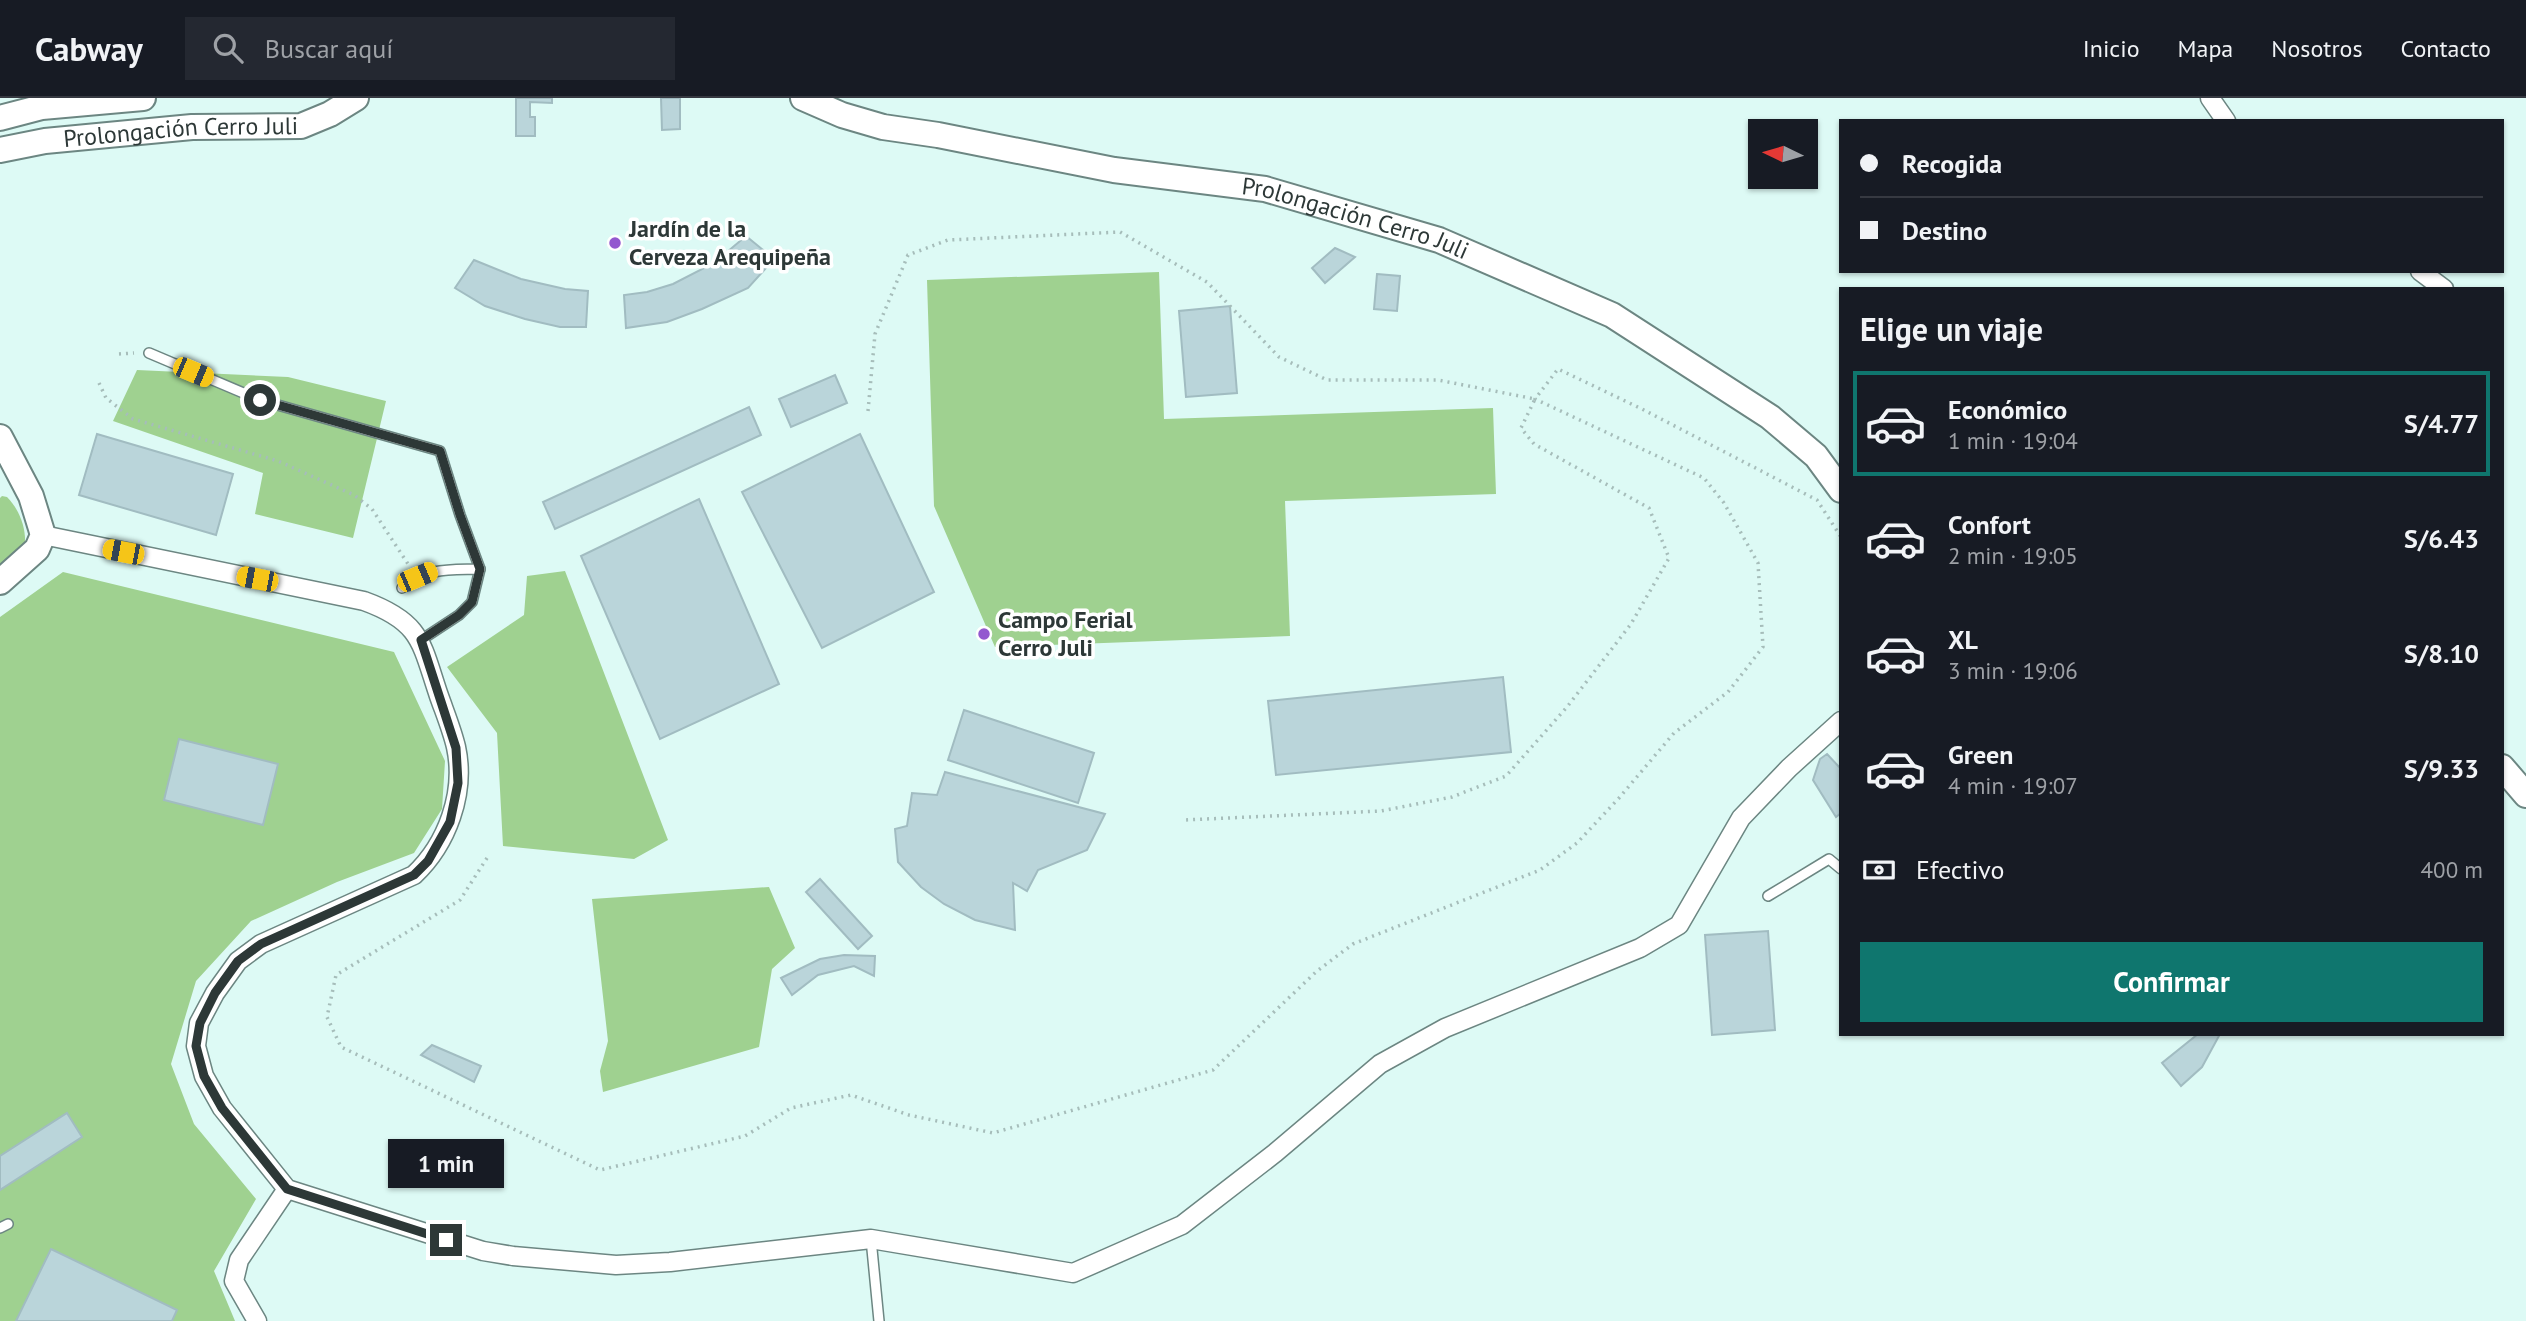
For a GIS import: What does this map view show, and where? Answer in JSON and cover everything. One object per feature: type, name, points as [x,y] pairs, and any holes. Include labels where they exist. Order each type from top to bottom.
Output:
[{"type":"street","name":"Prolongación Cerro Juli","points":[[4,116],[42,107],[143,98]]},
{"type":"street","name":"Prolongación Cerro Juli","points":[[0,150],[45,141],[192,127],[301,126],[330,114],[356,98]]},
{"type":"street","name":"Prolongación Cerro Juli","points":[[803,98],[842,115],[883,127],[938,135],[1114,170],[1265,188],[1439,240],[1612,315],[1770,417],[1816,456],[1839,487]]},
{"type":"street","points":[[2210,98],[2225,119]]},
{"type":"street","points":[[2423,273],[2441,287]]},
{"type":"street","points":[[0,437],[31,496],[43,535],[37,549],[0,582]]},
{"type":"street","points":[[43,535],[364,601],[391,611],[421,640],[456,748],[458,783],[450,822],[443,836],[428,861],[414,875],[261,944],[238,961],[215,993],[200,1023],[196,1046],[204,1076],[222,1108],[287,1189],[483,1251],[513,1256],[616,1265],[871,1239],[1073,1273],[1182,1225],[1275,1153],[1380,1064],[1445,1028],[1640,948],[1679,925],[1741,818],[1789,768],[1839,723]]},
{"type":"street","points":[[2504,769],[2526,795]]},
{"type":"street","points":[[257,1321],[234,1281],[240,1260],[287,1189]]},
{"type":"lane","points":[[149,353],[260,400],[440,451],[480,569],[472,602],[459,615],[421,640]]},
{"type":"lane","points":[[402,588],[433,570],[480,569]]},
{"type":"lane","points":[[1768,895],[1829,859],[1839,867]]},
{"type":"lane","points":[[871,1239],[879,1321]]},
{"type":"path","points":[[487,858],[460,901],[336,975],[327,1017],[341,1046],[600,1170],[745,1136],[791,1108],[851,1095],[909,1115],[993,1133],[1213,1070],[1317,971],[1353,944],[1541,870],[1577,843],[1674,733],[1728,692],[1763,647],[1758,563],[1724,503],[1704,478],[1535,400],[1438,380],[1327,380],[1279,357],[1207,282],[1120,232],[948,240],[908,256],[875,334],[869,411]]},
{"type":"path","points":[[1184,820],[1381,811],[1452,797],[1506,776],[1567,706],[1631,624],[1669,558],[1649,508],[1534,444],[1521,428],[1535,400],[1558,369],[1642,408],[1816,500],[1839,534]]},
{"type":"path","points":[[99,383],[106,398],[133,419],[278,461],[354,495],[372,509],[417,577]]},
{"type":"green space","points":[[1159,272],[1164,419],[1493,408],[1496,494],[1285,501],[1290,636],[995,647],[934,506],[927,280]]},
{"type":"green space","points":[[137,370],[288,377],[386,401],[353,538],[255,514],[263,473],[113,421]]},
{"type":"green space","points":[[7,497],[18,513],[23,525],[25,544],[0,567],[0,498]]},
{"type":"green space","points":[[565,571],[668,840],[634,859],[503,846],[497,733],[447,667],[524,615],[527,576]]},
{"type":"green space","points":[[63,572],[394,652],[445,761],[442,809],[414,853],[337,882],[251,921],[196,981],[171,1064],[194,1124],[256,1199],[214,1271],[235,1321],[0,1321],[0,617]]},
{"type":"green space","points":[[769,887],[795,948],[772,969],[759,1047],[603,1092],[600,1071],[608,1041],[592,899]]},
{"type":"building","points":[[516,98],[552,98],[552,103],[530,102],[530,117],[535,117],[535,136],[516,136]]},
{"type":"building","points":[[661,98],[680,98],[680,129],[662,130]]},
{"type":"building","points":[[746,236],[774,259],[748,288],[667,322],[626,328],[624,295],[647,292],[673,284],[714,263]]},
{"type":"building","points":[[1335,248],[1355,257],[1325,283],[1312,268]]},
{"type":"building","points":[[474,260],[521,279],[588,291],[586,327],[560,327],[525,319],[485,306],[455,288]]},
{"type":"building","points":[[1377,274],[1400,276],[1397,311],[1374,309]]},
{"type":"building","points":[[1230,306],[1237,393],[1186,397],[1179,311]]},
{"type":"building","points":[[835,375],[847,403],[791,427],[779,399]]},
{"type":"building","points":[[749,407],[761,435],[555,529],[543,502]]},
{"type":"building","points":[[97,434],[233,474],[216,535],[79,495]]},
{"type":"building","points":[[860,434],[934,592],[822,648],[742,492]]},
{"type":"building","points":[[699,499],[779,684],[660,739],[581,556]]},
{"type":"building","points":[[1503,677],[1511,752],[1276,775],[1268,701]]},
{"type":"building","points":[[964,710],[1094,753],[1078,803],[948,760]]},
{"type":"building","points":[[179,739],[278,764],[263,825],[164,800]]},
{"type":"building","points":[[1827,754],[1839,767],[1839,815],[1836,817],[1813,780],[1820,759]]},
{"type":"building","points":[[945,772],[1105,814],[1087,850],[1038,870],[1027,891],[1013,883],[1015,930],[975,920],[944,904],[921,887],[898,862],[895,829],[907,826],[912,793],[937,795]]},
{"type":"building","points":[[820,879],[872,936],[858,949],[806,892]]},
{"type":"building","points":[[1768,931],[1775,1030],[1712,1035],[1705,935]]},
{"type":"building","points":[[844,955],[875,956],[874,976],[854,966],[818,975],[792,995],[781,978],[820,959]]},
{"type":"building","points":[[2196,1036],[2219,1036],[2202,1067],[2181,1086],[2162,1063]]},
{"type":"building","points":[[432,1045],[481,1066],[474,1082],[421,1055]]},
{"type":"building","points":[[67,1113],[82,1137],[0,1190],[0,1156]]},
{"type":"building","points":[[51,1249],[177,1310],[172,1321],[16,1321]]},
{"type":"place","name":"Jardín de la Cerveza Arequipeña","points":[[615,243]]},
{"type":"place","name":"Campo Ferial Cerro Juli","points":[[984,634]]},
{"type":"route","points":[[260,400],[440,451],[480,569],[472,602],[459,615],[421,640],[456,748],[458,783],[450,822],[443,836],[428,861],[414,875],[261,944],[238,961],[215,993],[200,1023],[196,1046],[204,1076],[222,1108],[287,1189],[446,1240]]}]
